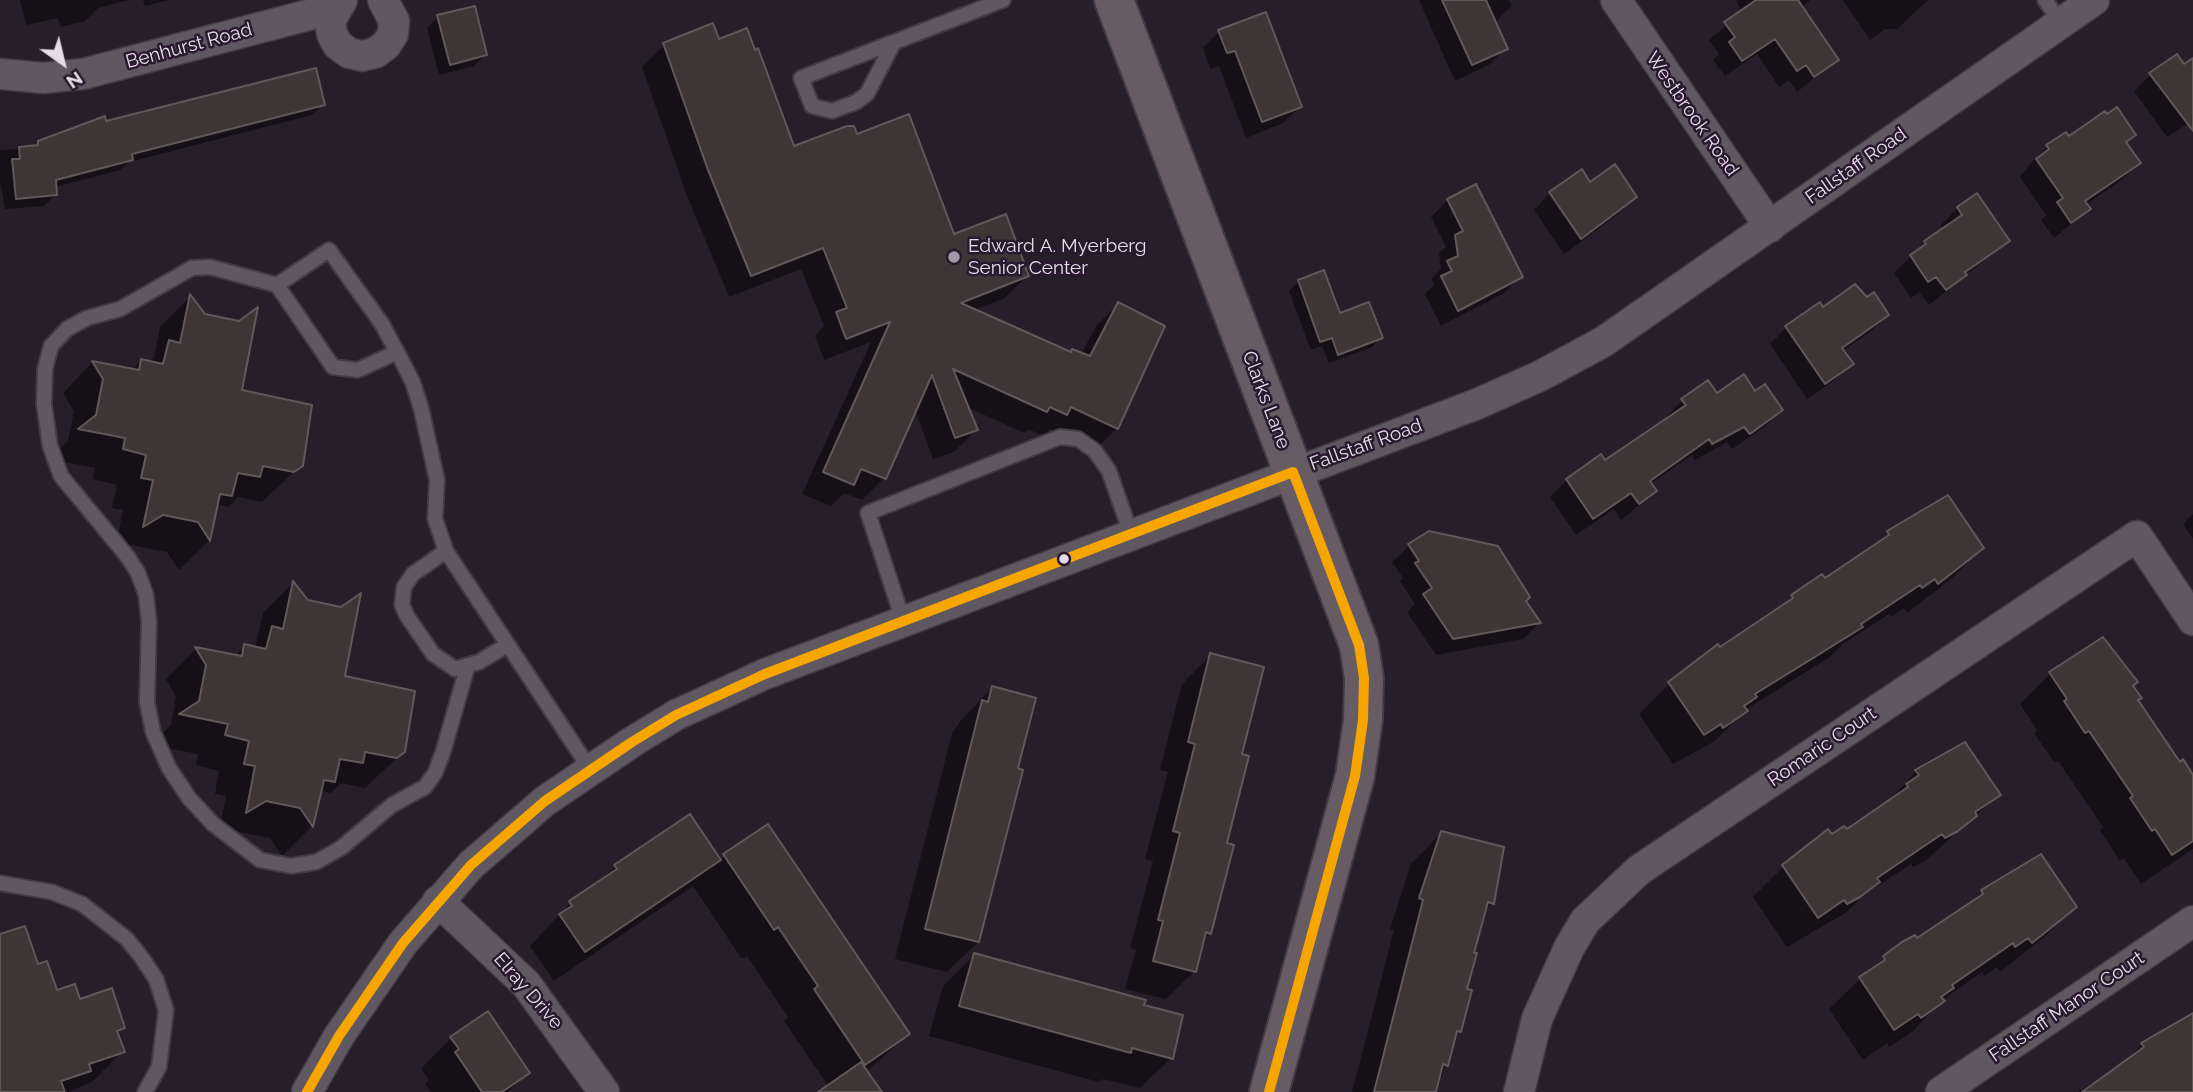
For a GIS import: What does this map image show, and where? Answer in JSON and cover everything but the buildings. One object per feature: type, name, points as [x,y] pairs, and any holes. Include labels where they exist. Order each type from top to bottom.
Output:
[{"type":"street","name":"Benhurst Road","points":[[338,4],[330,20],[332,33],[338,45],[349,53],[362,56],[375,53],[386,45],[393,34],[394,21],[390,8],[383,0]]},
{"type":"street","name":"Clarks Lane","points":[[1114,0],[1359,645],[1364,678],[1363,720],[1355,776],[1269,1092]]},
{"type":"street","name":"Westbrook Road","points":[[1616,0],[1770,227]]},
{"type":"street","name":"Fallstaff Road","points":[[307,1092],[372,986],[438,901],[502,836],[590,769],[676,715],[715,696],[903,620],[1477,404],[1540,376],[1603,342],[1770,227],[2053,12],[2094,0]]},
{"type":"street","name":"Benhurst Road","points":[[0,74],[43,78],[83,74],[338,4]]},
{"type":"street","name":"Romaric Court","points":[[1518,1092],[1537,1019],[1569,948],[1586,921],[1639,870],[2137,536],[2193,620]]},
{"type":"street","name":"Elray Drive","points":[[438,901],[526,984],[604,1092]]},
{"type":"street","name":"Fallstaff Manor Court","points":[[1941,1092],[2193,921]]},
{"type":"lane","points":[[894,42],[867,94],[856,102],[832,111],[812,106],[801,78],[894,42],[1003,0]]},
{"type":"lane","points":[[277,285],[329,250],[382,324],[421,408],[437,480],[435,519],[446,551],[590,769]]},
{"type":"lane","points":[[397,352],[358,370],[333,367],[277,285],[210,267],[192,268],[129,304],[87,318],[67,329],[51,346],[45,369],[44,404],[50,446],[61,476],[138,573],[146,595],[149,622],[147,702],[153,732],[169,768],[189,798],[213,824],[260,860],[291,866],[316,862],[341,848],[392,805],[425,787],[435,774],[443,752],[467,668]]},
{"type":"lane","points":[[903,620],[869,513],[1060,437],[1077,439],[1095,451],[1109,471],[1131,534]]},
{"type":"lane","points":[[446,551],[413,574],[404,587],[402,605],[433,654],[455,669],[467,668],[507,645]]},
{"type":"lane","points":[[0,883],[51,892],[82,904],[127,939],[142,958],[156,979],[166,1010],[159,1068],[145,1092]]},
{"type":"transit line","points":[[307,1092],[339,1036],[403,943],[471,865],[545,801],[632,742],[676,715],[765,674],[1293,472]]},
{"type":"transit line","points":[[1269,1092],[1355,776],[1363,720],[1364,678],[1359,645],[1293,472]]},
{"type":"place","name":"Edward A. Myerberg Senior Center","points":[[954,257]]}]
